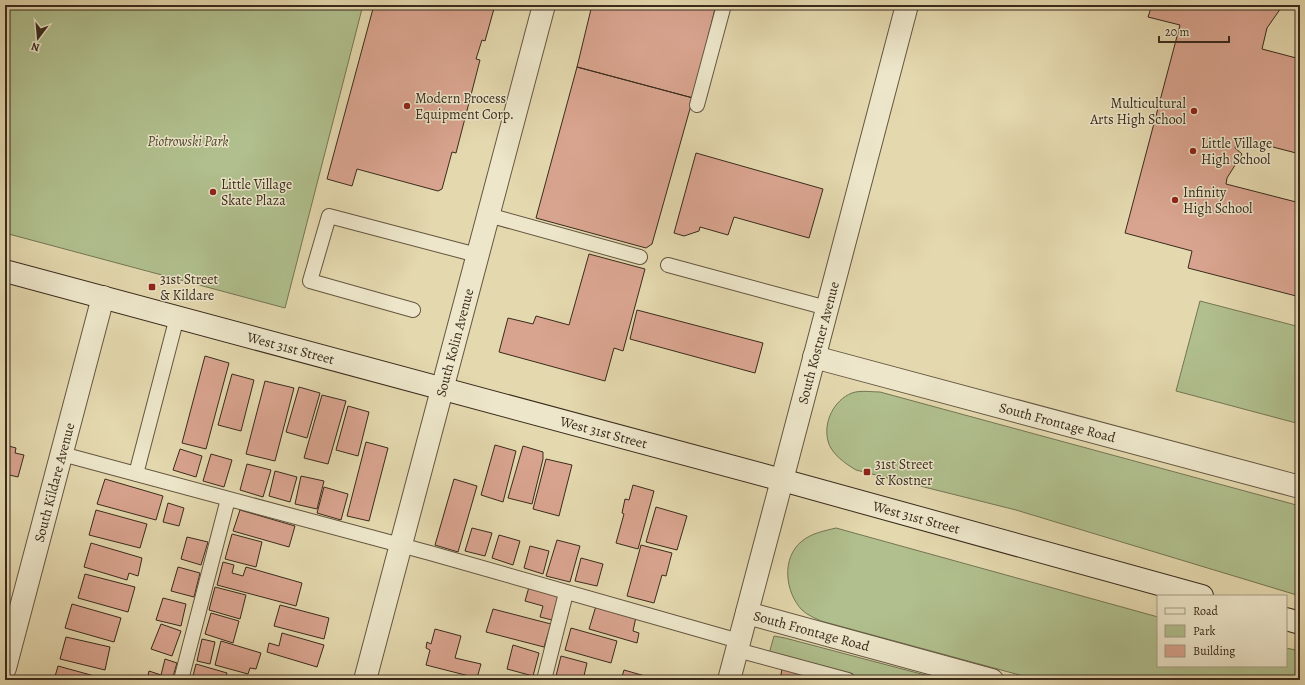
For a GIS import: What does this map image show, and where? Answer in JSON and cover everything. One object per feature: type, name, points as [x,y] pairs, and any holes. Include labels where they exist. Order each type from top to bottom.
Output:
[{"type":"street","name":"South Kolin Avenue","points":[[365,680],[544,5]]},
{"type":"street","name":"South Kostner Avenue","points":[[729,680],[907,5]]},
{"type":"street","name":"West 31st Street","points":[[5,271],[782,480],[1198,595]]},
{"type":"street","name":"South Kildare Avenue","points":[[5,668],[103,297]]},
{"type":"street","name":"South Frontage Road","points":[[814,357],[1300,487]]},
{"type":"street","name":"South Frontage Road","points":[[746,613],[992,680]]},
{"type":"street","points":[[1287,620],[1300,623]]},
{"type":"lane","points":[[698,105],[724,5]]},
{"type":"lane","points":[[488,215],[640,257]]},
{"type":"lane","points":[[413,310],[310,281],[329,216],[477,255]]},
{"type":"lane","points":[[668,265],[827,308]]},
{"type":"lane","points":[[136,474],[177,317]]},
{"type":"lane","points":[[62,454],[400,545],[566,593],[848,680]]},
{"type":"lane","points":[[181,680],[228,499]]},
{"type":"lane","points":[[544,680],[566,593]]},
{"type":"green space","name":"Piotrowski Park","points":[[5,5],[363,5],[285,308],[5,233]]},
{"type":"green space","points":[[1200,301],[1300,327],[1300,424],[1176,391]]},
{"type":"green space","points":[[866,391],[880,392],[1300,506],[1300,596],[1016,510],[856,470],[839,458],[830,446],[828,441],[827,426],[831,412],[840,401],[852,393]]},
{"type":"green space","points":[[836,528],[1157,617],[1157,667],[1287,667],[1287,648],[1300,651],[1300,680],[1038,680],[821,621],[804,612],[796,603],[789,585],[788,566],[795,548],[802,541],[823,531]]},
{"type":"green space","points":[[774,636],[944,680],[866,680],[769,654]]},
{"type":"building","name":"Modern Process Equipment Corp.","points":[[374,5],[495,5],[485,41],[482,40],[476,59],[480,60],[456,153],[452,152],[442,189],[438,191],[357,169],[352,186],[327,179]]},
{"type":"building","points":[[592,5],[716,5],[693,98],[577,67]]},
{"type":"building","name":"Little Village High School","points":[[1152,5],[1283,5],[1267,28],[1262,49],[1300,59],[1300,154],[1238,138],[1235,148],[1242,154],[1227,178],[1226,184],[1300,203],[1300,297],[1188,268],[1192,251],[1125,233],[1180,25],[1148,17]]},
{"type":"building","points":[[577,67],[693,98],[652,244],[646,248],[536,218]]},
{"type":"building","points":[[696,153],[823,189],[809,238],[734,217],[728,235],[700,227],[699,231],[684,236],[674,233]]},
{"type":"building","points":[[589,254],[645,269],[623,351],[614,348],[605,381],[499,352],[508,318],[533,324],[536,316],[569,325]]},
{"type":"building","points":[[637,310],[763,343],[755,373],[630,339]]},
{"type":"building","points":[[205,356],[229,363],[206,449],[182,443]]},
{"type":"building","points":[[232,374],[254,380],[241,431],[218,425]]},
{"type":"building","points":[[265,381],[294,388],[275,461],[246,454]]},
{"type":"building","points":[[299,387],[320,393],[307,438],[286,432]]},
{"type":"building","points":[[322,395],[346,401],[328,464],[304,458]]},
{"type":"building","points":[[348,406],[369,412],[358,456],[336,450]]},
{"type":"building","points":[[366,442],[388,448],[369,521],[347,516]]},
{"type":"building","points":[[5,445],[16,448],[15,453],[24,455],[18,477],[5,474]]},
{"type":"building","points":[[495,445],[516,451],[503,502],[481,495]]},
{"type":"building","points":[[523,446],[543,452],[543,459],[532,504],[508,498]]},
{"type":"building","points":[[180,449],[202,456],[196,477],[173,470]]},
{"type":"building","points":[[211,454],[232,460],[224,487],[203,481]]},
{"type":"building","points":[[546,459],[572,465],[559,516],[533,509]]},
{"type":"building","points":[[247,464],[271,470],[263,497],[240,490]]},
{"type":"building","points":[[275,471],[297,477],[290,502],[269,496]]},
{"type":"building","points":[[301,476],[324,481],[317,509],[295,504]]},
{"type":"building","points":[[105,479],[163,496],[156,520],[97,504]]},
{"type":"building","points":[[454,479],[477,486],[458,552],[435,545]]},
{"type":"building","points":[[633,485],[654,491],[638,549],[616,543],[624,514],[622,513],[625,499],[629,500]]},
{"type":"building","points":[[324,487],[348,494],[341,520],[317,513]]},
{"type":"building","points":[[168,503],[184,508],[179,526],[163,522]]},
{"type":"building","points":[[656,507],[687,516],[677,550],[646,542]]},
{"type":"building","points":[[96,510],[147,524],[140,548],[89,535]]},
{"type":"building","points":[[240,510],[295,526],[289,547],[233,531]]},
{"type":"building","points":[[472,528],[492,533],[485,556],[465,551]]},
{"type":"building","points":[[232,534],[262,542],[256,567],[225,559]]},
{"type":"building","points":[[499,535],[520,541],[513,565],[492,558]]},
{"type":"building","points":[[187,537],[208,542],[201,565],[181,559]]},
{"type":"building","points":[[557,540],[580,546],[570,582],[546,576]]},
{"type":"building","points":[[91,543],[142,558],[138,576],[129,573],[127,580],[84,567]]},
{"type":"building","points":[[641,545],[672,553],[666,576],[662,575],[654,603],[627,596]]},
{"type":"building","points":[[530,546],[549,551],[543,574],[524,568]]},
{"type":"building","points":[[581,558],[603,564],[597,586],[575,581]]},
{"type":"building","points":[[223,562],[234,565],[232,573],[243,576],[246,567],[302,583],[296,606],[217,585]]},
{"type":"building","points":[[178,567],[200,573],[194,597],[171,591]]},
{"type":"building","points":[[85,574],[135,587],[128,612],[78,598]]},
{"type":"building","points":[[215,587],[246,595],[240,619],[209,610]]},
{"type":"building","points":[[529,587],[559,596],[552,620],[540,617],[543,606],[525,601]]},
{"type":"building","points":[[163,598],[186,604],[181,626],[156,620]]},
{"type":"building","points":[[72,604],[121,618],[114,642],[65,628]]},
{"type":"building","points":[[280,605],[329,618],[324,639],[274,626]]},
{"type":"building","points":[[596,606],[636,617],[633,631],[639,633],[637,643],[589,629]]},
{"type":"building","points":[[493,609],[551,624],[544,647],[486,632]]},
{"type":"building","points":[[211,613],[239,621],[233,643],[205,634]]},
{"type":"building","points":[[161,624],[181,631],[172,656],[151,649]]},
{"type":"building","points":[[571,628],[617,641],[611,663],[565,650]]},
{"type":"building","points":[[435,629],[461,636],[455,658],[481,664],[477,678],[426,665],[430,650],[426,648],[427,642],[431,644]]},
{"type":"building","points":[[282,633],[324,645],[317,667],[267,652],[269,643],[279,646]]},
{"type":"building","points":[[66,637],[110,647],[105,670],[60,659]]},
{"type":"building","points":[[202,639],[215,642],[210,664],[197,661]]},
{"type":"building","points":[[221,641],[261,653],[256,669],[250,668],[248,674],[215,665]]},
{"type":"building","points":[[513,645],[539,653],[533,676],[507,669]]},
{"type":"building","points":[[561,656],[587,663],[583,680],[555,680]]},
{"type":"building","points":[[165,659],[177,663],[172,680],[147,680],[149,671],[161,675]]},
{"type":"building","points":[[196,664],[227,673],[225,680],[192,680]]},
{"type":"building","points":[[58,666],[109,680],[54,680]]},
{"type":"building","points":[[782,669],[822,680],[780,680]]},
{"type":"building","points":[[624,670],[659,680],[621,680]]},
{"type":"place","name":"Modern Process Equipment Corp.","points":[[407,106]]},
{"type":"place","name":"Multicultural Arts High School","points":[[1194,111]]},
{"type":"place","name":"Little Village High School","points":[[1193,151]]},
{"type":"place","name":"Little Village Skate Plaza","points":[[213,192]]},
{"type":"place","name":"Infinity High School","points":[[1175,200]]},
{"type":"place","name":"31st Street & Kildare","points":[[152,287]]},
{"type":"place","name":"31st Street & Kostner","points":[[867,472]]}]
